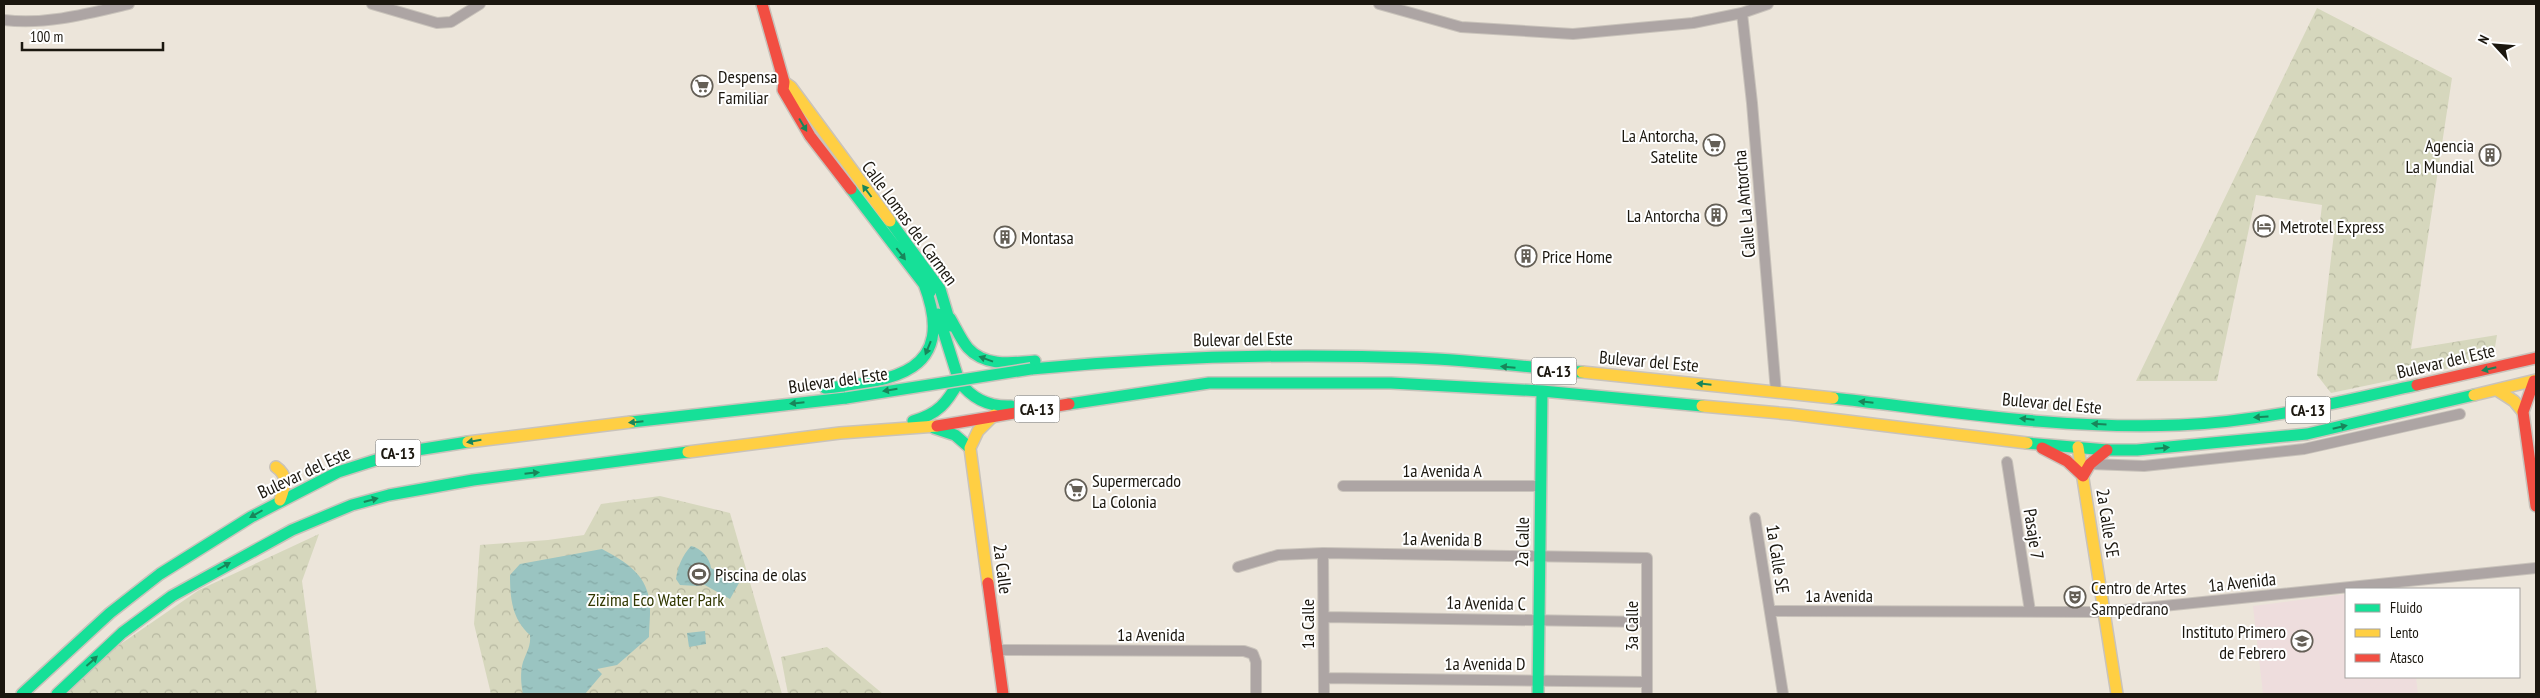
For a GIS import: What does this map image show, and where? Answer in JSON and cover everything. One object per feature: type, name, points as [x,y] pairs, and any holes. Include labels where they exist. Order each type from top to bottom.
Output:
[{"type":"main road","name":"Calle Lomas del Carmen","points":[[762,4],[784,82],[783,90],[810,136],[932,294],[955,374],[959,381]]},
{"type":"main road","name":"Calle Lomas del Carmen","points":[[784,82],[791,87],[940,289],[950,318],[960,373],[959,381]]},
{"type":"main road","points":[[817,389],[891,379],[913,369],[923,360],[933,331],[932,305],[924,284]]},
{"type":"main road","points":[[950,318],[972,352],[985,360],[1000,363],[1055,361],[1138,353],[1246,349],[1362,350],[1418,358]]},
{"type":"main road","name":"Bulevar del Este","points":[[22,694],[110,613],[160,574],[280,500],[338,472],[398,453],[502,437],[846,398],[1031,370],[1120,361],[1265,355],[1418,358],[1660,379],[2042,421],[2120,425],[2180,425],[2282,415],[2536,358]]},
{"type":"main road","points":[[913,369],[928,372],[938,378],[944,390],[945,402],[940,411]]},
{"type":"main road","points":[[840,433],[911,422],[940,411],[953,396],[959,381],[974,398],[1002,407],[1132,389],[1181,387]]},
{"type":"main road","points":[[2535,381],[2523,412],[2536,506]]},
{"type":"main road","name":"CA-13","points":[[57,694],[122,633],[172,596],[292,530],[352,505],[389,495],[473,480],[840,433],[931,428],[994,416],[1209,383],[1345,382],[1542,391],[1790,414],[2031,443],[2107,450],[2147,449],[2307,434],[2535,381]]},
{"type":"main road","points":[[2497,390],[2514,401],[2523,412]]},
{"type":"main road","points":[[502,437],[580,418],[798,391]]},
{"type":"main road","name":"2a Calle","points":[[1538,694],[1542,391]]},
{"type":"main road","points":[[931,428],[955,435],[970,448],[978,432],[994,416]]},
{"type":"main road","points":[[2031,443],[2067,461],[2083,476],[2090,464],[2107,450]]},
{"type":"main road","name":"2a Calle SE","points":[[2078,447],[2117,694]]},
{"type":"main road","name":"2a Calle","points":[[970,448],[1003,694]]},
{"type":"main road","points":[[276,467],[283,472],[286,483],[280,500]]},
{"type":"street","points":[[4,20],[25,23],[68,19],[129,4]]},
{"type":"street","points":[[372,4],[437,23],[451,22],[480,4]]},
{"type":"street","points":[[1379,4],[1461,27],[1573,34],[1692,23],[1742,13],[1768,4]]},
{"type":"street","name":"Calle La Antorcha","points":[[1742,13],[1752,103],[1776,392]]},
{"type":"street","points":[[2090,464],[2144,466],[2304,449],[2460,414]]},
{"type":"street","name":"Pasaje 7","points":[[2006,462],[2030,611]]},
{"type":"street","name":"1a Avenida A","points":[[1343,486],[1541,486]]},
{"type":"street","name":"1a Calle SE","points":[[1755,518],[1783,694]]},
{"type":"street","name":"1a Avenida B","points":[[1238,567],[1278,555],[1323,553],[1647,558]]},
{"type":"street","name":"1a Calle","points":[[1323,553],[1324,694]]},
{"type":"street","name":"3a Calle","points":[[1647,558],[1647,694]]},
{"type":"street","name":"1a Avenida","points":[[1770,611],[2105,612],[2536,568]]},
{"type":"street","name":"1a Avenida C","points":[[1324,617],[1647,622]]},
{"type":"street","name":"1a Avenida","points":[[996,650],[1244,651],[1253,654],[1256,662],[1256,694]]},
{"type":"street","name":"1a Avenida D","points":[[1324,678],[1538,679],[1647,682]]},
{"type":"shaded area","name":"Instituto Primero de Febrero","points":[[2345,594],[2345,678],[2416,678],[2418,694],[2263,694],[2253,606]]},
{"type":"green space","points":[[2317,8],[2452,78],[2411,349],[2497,335],[2493,359],[2331,393],[2317,375],[2335,225],[2320,222],[2322,205],[2256,195],[2217,381],[2136,381]]},
{"type":"green space","name":"Zizima Eco Water Park","points":[[660,496],[730,513],[782,694],[491,694],[474,624],[480,545],[548,540],[584,535],[601,504]]},
{"type":"green space","points":[[319,534],[302,581],[317,694],[68,694],[93,663],[199,590]]},
{"type":"green space","points":[[827,647],[883,694],[788,694],[781,657]]},
{"type":"water","name":"Piscina de olas","points":[[691,546],[704,554],[711,568],[739,583],[730,599],[703,584],[698,586],[680,585],[676,579],[678,570],[683,557]]},
{"type":"water","points":[[602,549],[630,567],[645,586],[650,604],[649,637],[617,665],[597,669],[602,674],[585,694],[523,694],[521,670],[529,645],[530,635],[519,622],[513,608],[510,575],[520,564]]},
{"type":"water","points":[[705,631],[706,644],[689,647],[687,633]]},
{"type":"traffic: fast","points":[[851,189],[930,292]]},
{"type":"traffic: fast","points":[[890,221],[940,289],[951,326]]},
{"type":"traffic: fast","points":[[825,388],[874,381],[895,375],[913,367],[926,354],[932,337],[932,314],[924,284]]},
{"type":"traffic: fast","points":[[938,314],[959,381]]},
{"type":"traffic: fast","points":[[950,318],[968,348],[982,358],[999,362],[1035,361]]},
{"type":"traffic: fast","points":[[1031,369],[1175,359],[1320,356],[1437,359],[1582,372]]},
{"type":"traffic: fast","points":[[846,398],[1031,369]]},
{"type":"traffic: fast","points":[[959,381],[970,393],[982,401],[995,405],[1011,406]]},
{"type":"traffic: fast","points":[[913,421],[929,415],[941,407],[959,381]]},
{"type":"traffic: fast","points":[[1069,404],[1209,383],[1391,383],[1542,391],[1702,406]]},
{"type":"traffic: fast","points":[[1833,398],[1963,414],[2049,422],[2136,426],[2210,423],[2270,416],[2417,385]]},
{"type":"traffic: fast","points":[[1538,694],[1542,391]]},
{"type":"traffic: fast","points":[[2027,443],[2107,450],[2137,450],[2307,434],[2474,395]]},
{"type":"traffic: fast","points":[[631,422],[846,398]]},
{"type":"traffic: fast","points":[[934,428],[955,435],[970,448]]},
{"type":"traffic: fast","points":[[22,694],[110,613],[160,574],[251,517],[338,472],[398,453],[468,442]]},
{"type":"traffic: fast","points":[[57,694],[122,633],[172,596],[292,530],[352,505],[389,495],[473,480],[688,452]]},
{"type":"traffic: slow","points":[[784,82],[791,87],[890,221]]},
{"type":"traffic: slow","points":[[1582,372],[1833,398]]},
{"type":"traffic: slow","points":[[2474,395],[2536,380]]},
{"type":"traffic: slow","points":[[2497,390],[2514,401],[2523,412]]},
{"type":"traffic: slow","points":[[1702,406],[1790,414],[2027,443]]},
{"type":"traffic: slow","points":[[988,583],[970,448],[978,431],[994,415]]},
{"type":"traffic: slow","points":[[468,442],[631,422]]},
{"type":"traffic: slow","points":[[688,452],[840,433],[937,426]]},
{"type":"traffic: slow","points":[[2078,447],[2117,694]]},
{"type":"traffic: slow","points":[[276,467],[283,474],[285,482],[280,500]]},
{"type":"traffic: jam","points":[[762,4],[784,82],[783,90],[810,136],[851,189]]},
{"type":"traffic: jam","points":[[2417,385],[2536,358]]},
{"type":"traffic: jam","points":[[2534,381],[2523,412],[2536,506]]},
{"type":"traffic: jam","points":[[937,426],[1069,404]]},
{"type":"traffic: jam","points":[[2042,448],[2067,461],[2083,476],[2090,464],[2107,450]]},
{"type":"traffic: jam","points":[[988,583],[1003,694]]},
{"type":"place","name":"Despensa Familiar","points":[[702,86]]},
{"type":"place","name":"La Antorcha, Satelite","points":[[1714,145]]},
{"type":"place","name":"Agencia La Mundial","points":[[2490,155]]},
{"type":"place","name":"La Antorcha","points":[[1716,215]]},
{"type":"place","name":"Metrotel Express","points":[[2264,226]]},
{"type":"place","name":"Montasa","points":[[1005,237]]},
{"type":"place","name":"Price Home","points":[[1526,256]]},
{"type":"place","name":"Supermercado La Colonia","points":[[1076,490]]},
{"type":"place","name":"Piscina de olas","points":[[699,574]]},
{"type":"place","name":"Centro de Artes Sampedrano","points":[[2075,597]]},
{"type":"place","name":"Instituto Primero de Febrero","points":[[2302,641]]}]
